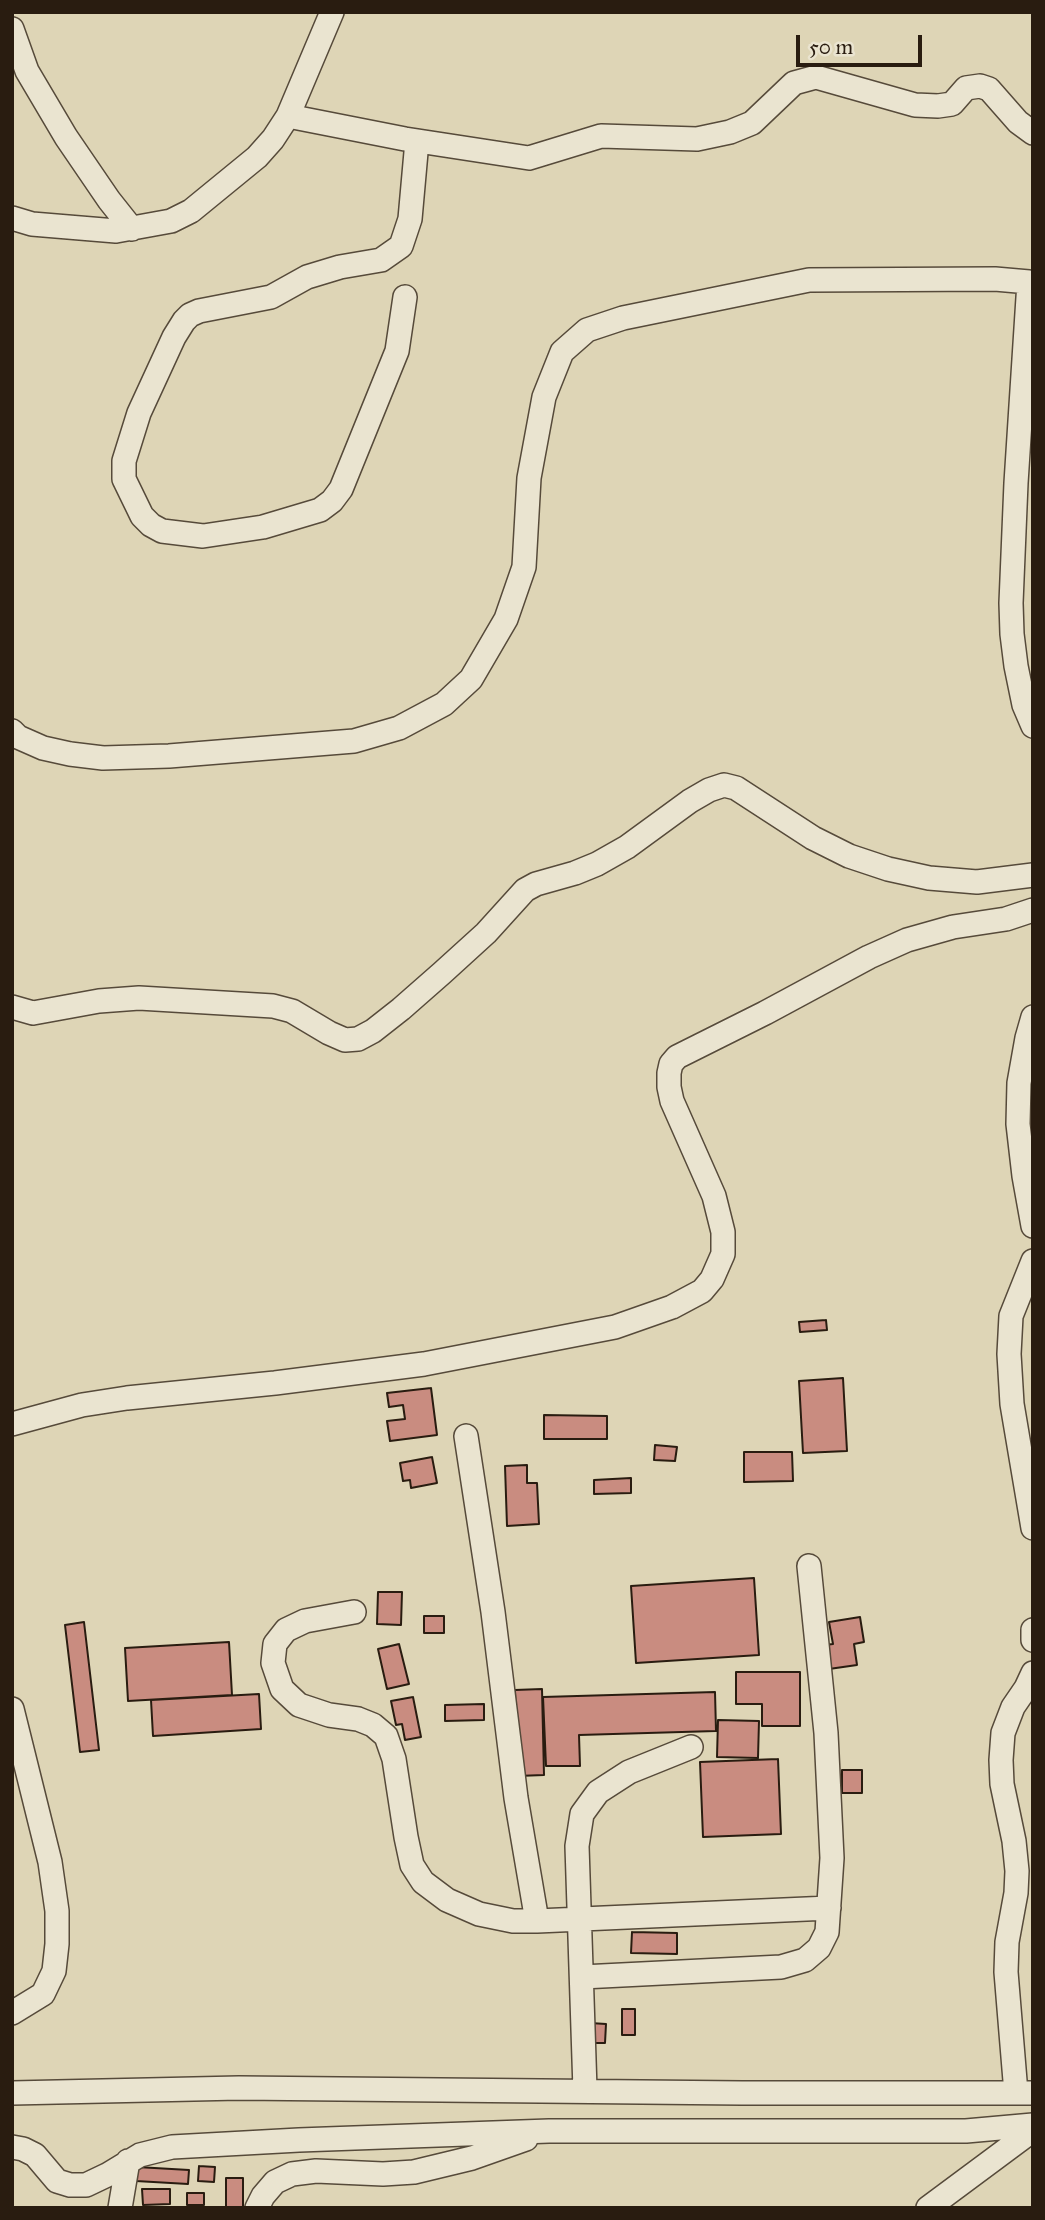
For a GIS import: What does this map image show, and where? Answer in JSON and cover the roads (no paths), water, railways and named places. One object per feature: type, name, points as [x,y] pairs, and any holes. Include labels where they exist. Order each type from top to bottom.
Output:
[{"type":"street","points":[[12,218],[32,224],[116,231],[171,221],[191,211],[257,157],[273,139],[288,116],[332,12]]},
{"type":"street","points":[[12,29],[27,71],[66,137],[132,229]]},
{"type":"street","points":[[288,116],[417,141],[529,158],[601,136],[697,139],[730,132],[752,123],[794,82],[816,77],[915,105],[951,104],[966,88],[981,86],[989,89],[1017,122],[1033,133]]},
{"type":"street","points":[[405,297],[397,351],[341,489],[332,501],[320,510],[263,527],[203,536],[162,531],[142,516],[124,479],[124,461],[139,412],[184,321],[199,312],[271,297],[307,277],[340,267],[381,260],[401,246],[410,219],[417,141]]},
{"type":"street","points":[[12,731],[18,737],[43,748],[103,758],[169,756],[354,741],[399,728],[443,704],[471,679],[506,619],[524,567],[529,478],[544,397],[562,352],[587,330],[623,318],[809,280],[995,279],[1031,284],[1023,532],[1012,634],[1024,705],[1033,726]]},
{"type":"street","points":[[12,1007],[33,1013],[99,1001],[139,998],[273,1006],[292,1011],[345,1040],[358,1039],[401,1009],[442,973],[486,933],[524,890],[597,864],[627,847],[709,790],[724,785],[736,789],[813,838],[849,856],[888,869],[929,878],[977,881],[1033,874]]},
{"type":"street","points":[[12,1424],[82,1405],[127,1398],[424,1364],[615,1327],[672,1307],[702,1291],[712,1279],[723,1254],[723,1232],[714,1196],[672,1101],[669,1073],[671,1064],[677,1057],[907,940],[1032,912]]},
{"type":"street","points":[[1033,1017],[1020,1083],[1018,1124],[1033,1226]]},
{"type":"street","points":[[1033,1261],[1011,1317],[1009,1354],[1012,1404],[1033,1528]]},
{"type":"street","points":[[466,1436],[493,1612],[516,1798],[537,1921]]},
{"type":"street","points":[[582,1977],[781,1967],[805,1960],[819,1948],[827,1932],[832,1858],[826,1733],[809,1566]]},
{"type":"street","points":[[354,1612],[305,1621],[286,1630],[275,1644],[273,1663],[282,1689],[299,1705],[329,1715],[358,1719],[373,1725],[386,1736],[394,1759],[412,1865],[423,1882],[447,1900],[480,1914],[513,1921],[829,1908]]},
{"type":"street","points":[[1033,1630],[1033,1640]]},
{"type":"street","points":[[12,2093],[239,2088],[1024,2093],[1006,1972],[1007,1942],[1017,1871],[1014,1841],[1002,1784],[1001,1760],[1003,1732],[1013,1707],[1033,1673]]},
{"type":"street","points":[[12,1709],[50,1862],[57,1911],[54,1971],[43,1994],[12,2013]]},
{"type":"street","points":[[586,2090],[577,1846],[582,1814],[598,1792],[629,1772],[691,1747]]},
{"type":"street","points":[[12,2147],[35,2155],[57,2180],[70,2185],[86,2185],[128,2161],[152,2151],[172,2147],[549,2131],[966,2131],[1033,2125]]},
{"type":"street","points":[[928,2208],[1033,2130]]},
{"type":"street","points":[[257,2208],[275,2182],[292,2174],[316,2171],[383,2174],[414,2172],[472,2158],[549,2131]]},
{"type":"street","points":[[120,2208],[128,2161]]}]
